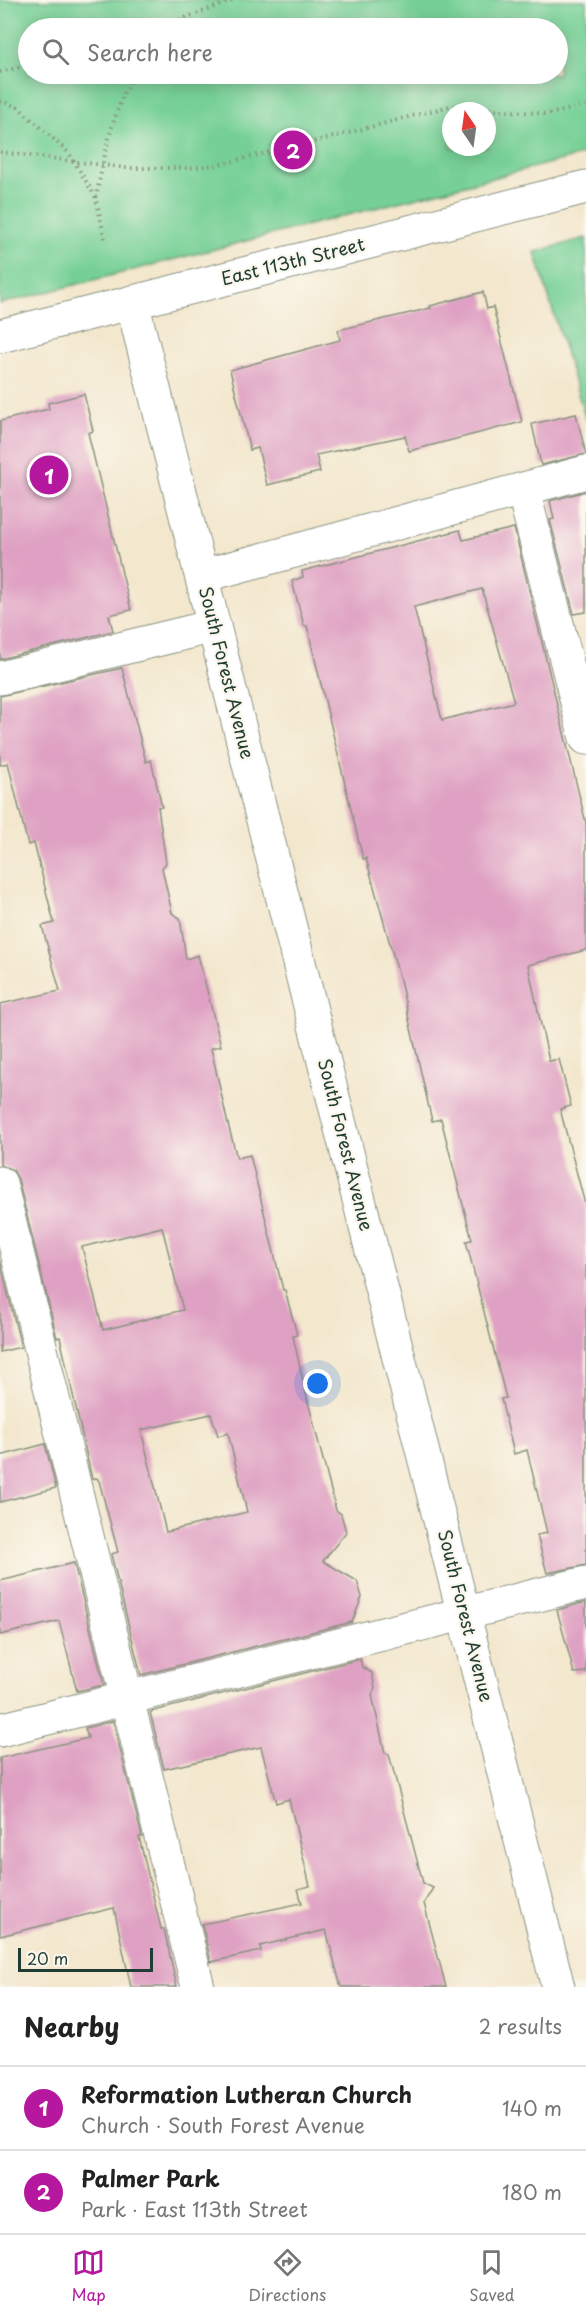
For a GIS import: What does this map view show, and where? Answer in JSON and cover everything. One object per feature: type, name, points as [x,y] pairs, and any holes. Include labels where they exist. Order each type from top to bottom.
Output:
[{"type":"street","name":"East 113th Street","points":[[0,336],[586,187]]},
{"type":"street","name":"South Forest Avenue","points":[[132,302],[558,1987]]},
{"type":"street","points":[[202,576],[586,472]]},
{"type":"street","points":[[523,489],[586,738]]},
{"type":"street","points":[[0,678],[214,626]]},
{"type":"street","points":[[0,1183],[198,1987]]},
{"type":"street","points":[[0,1730],[586,1583]]},
{"type":"path","points":[[185,18],[236,0]]},
{"type":"path","points":[[0,72],[18,68]]},
{"type":"path","points":[[96,198],[102,164],[128,84]]},
{"type":"path","points":[[0,101],[18,107],[74,160],[96,198],[105,240]]},
{"type":"path","points":[[0,152],[158,169],[216,165],[450,106],[548,114],[586,106]]},
{"type":"green space","points":[[0,0],[586,0],[586,154],[0,304]]},
{"type":"green space","points":[[586,238],[586,420],[535,252]]},
{"type":"building","points":[[483,292],[487,309],[493,307],[522,422],[409,451],[405,436],[316,455],[320,472],[267,485],[258,448],[250,450],[230,370],[340,340],[338,330],[431,308],[430,306]]},
{"type":"building","points":[[84,394],[93,431],[88,433],[131,610],[109,615],[113,631],[0,659],[0,421],[49,409],[48,403]]},
{"type":"building","points":[[576,414],[586,454],[541,465],[532,424]]},
{"type":"building","points":[[586,491],[586,612],[574,614],[550,520],[554,519],[550,501]]},
{"type":"building","points":[[514,528],[586,823],[586,950],[528,965],[549,1061],[559,1059],[571,1106],[560,1109],[586,1208],[586,1565],[547,1573],[537,1535],[547,1533],[527,1450],[514,1454],[501,1399],[506,1398],[466,1241],[472,1240],[441,1119],[432,1121],[400,980],[366,858],[363,859],[307,626],[304,626],[292,581],[303,577],[302,571],[460,530],[463,540]],"holes":[[[482,589],[514,702],[442,720],[414,607]]]},
{"type":"building","points":[[122,668],[146,762],[151,760],[162,807],[158,807],[166,863],[162,868],[172,913],[180,918],[186,959],[198,955],[221,1046],[211,1048],[227,1120],[237,1158],[250,1155],[283,1290],[285,1290],[297,1335],[293,1336],[305,1390],[336,1510],[341,1514],[346,1532],[323,1561],[357,1581],[362,1597],[352,1622],[141,1675],[111,1554],[118,1552],[99,1481],[97,1478],[92,1479],[60,1337],[57,1338],[18,1179],[13,1170],[0,1165],[0,1004],[60,991],[42,926],[54,923],[34,843],[28,845],[8,763],[0,765],[0,696]],"holes":[[[162,1227],[183,1310],[103,1330],[82,1247]],[[211,1414],[218,1436],[228,1433],[247,1512],[166,1532],[141,1430]]]},
{"type":"building","points":[[0,1261],[21,1347],[0,1352]]},
{"type":"building","points":[[45,1444],[56,1488],[0,1502],[0,1456]]},
{"type":"building","points":[[74,1563],[104,1685],[77,1691],[59,1621],[0,1635],[0,1581]]},
{"type":"building","points":[[586,1602],[586,1672],[574,1673],[557,1610]]},
{"type":"building","points":[[360,1659],[362,1667],[372,1673],[375,1688],[372,1695],[385,1753],[389,1754],[423,1883],[433,1888],[424,1903],[446,1987],[341,1987],[326,1930],[260,1946],[261,1951],[211,1962],[202,1924],[302,1903],[298,1889],[310,1886],[289,1799],[276,1803],[261,1747],[164,1769],[150,1712]]},
{"type":"building","points":[[113,1721],[142,1837],[139,1837],[161,1929],[164,1929],[177,1987],[131,1987],[114,1908],[0,1936],[0,1758],[88,1738],[85,1728]]},
{"type":"place","name":"Palmer Park","points":[[293,150]]},
{"type":"place","name":"Reformation Lutheran Church","points":[[49,475]]}]
